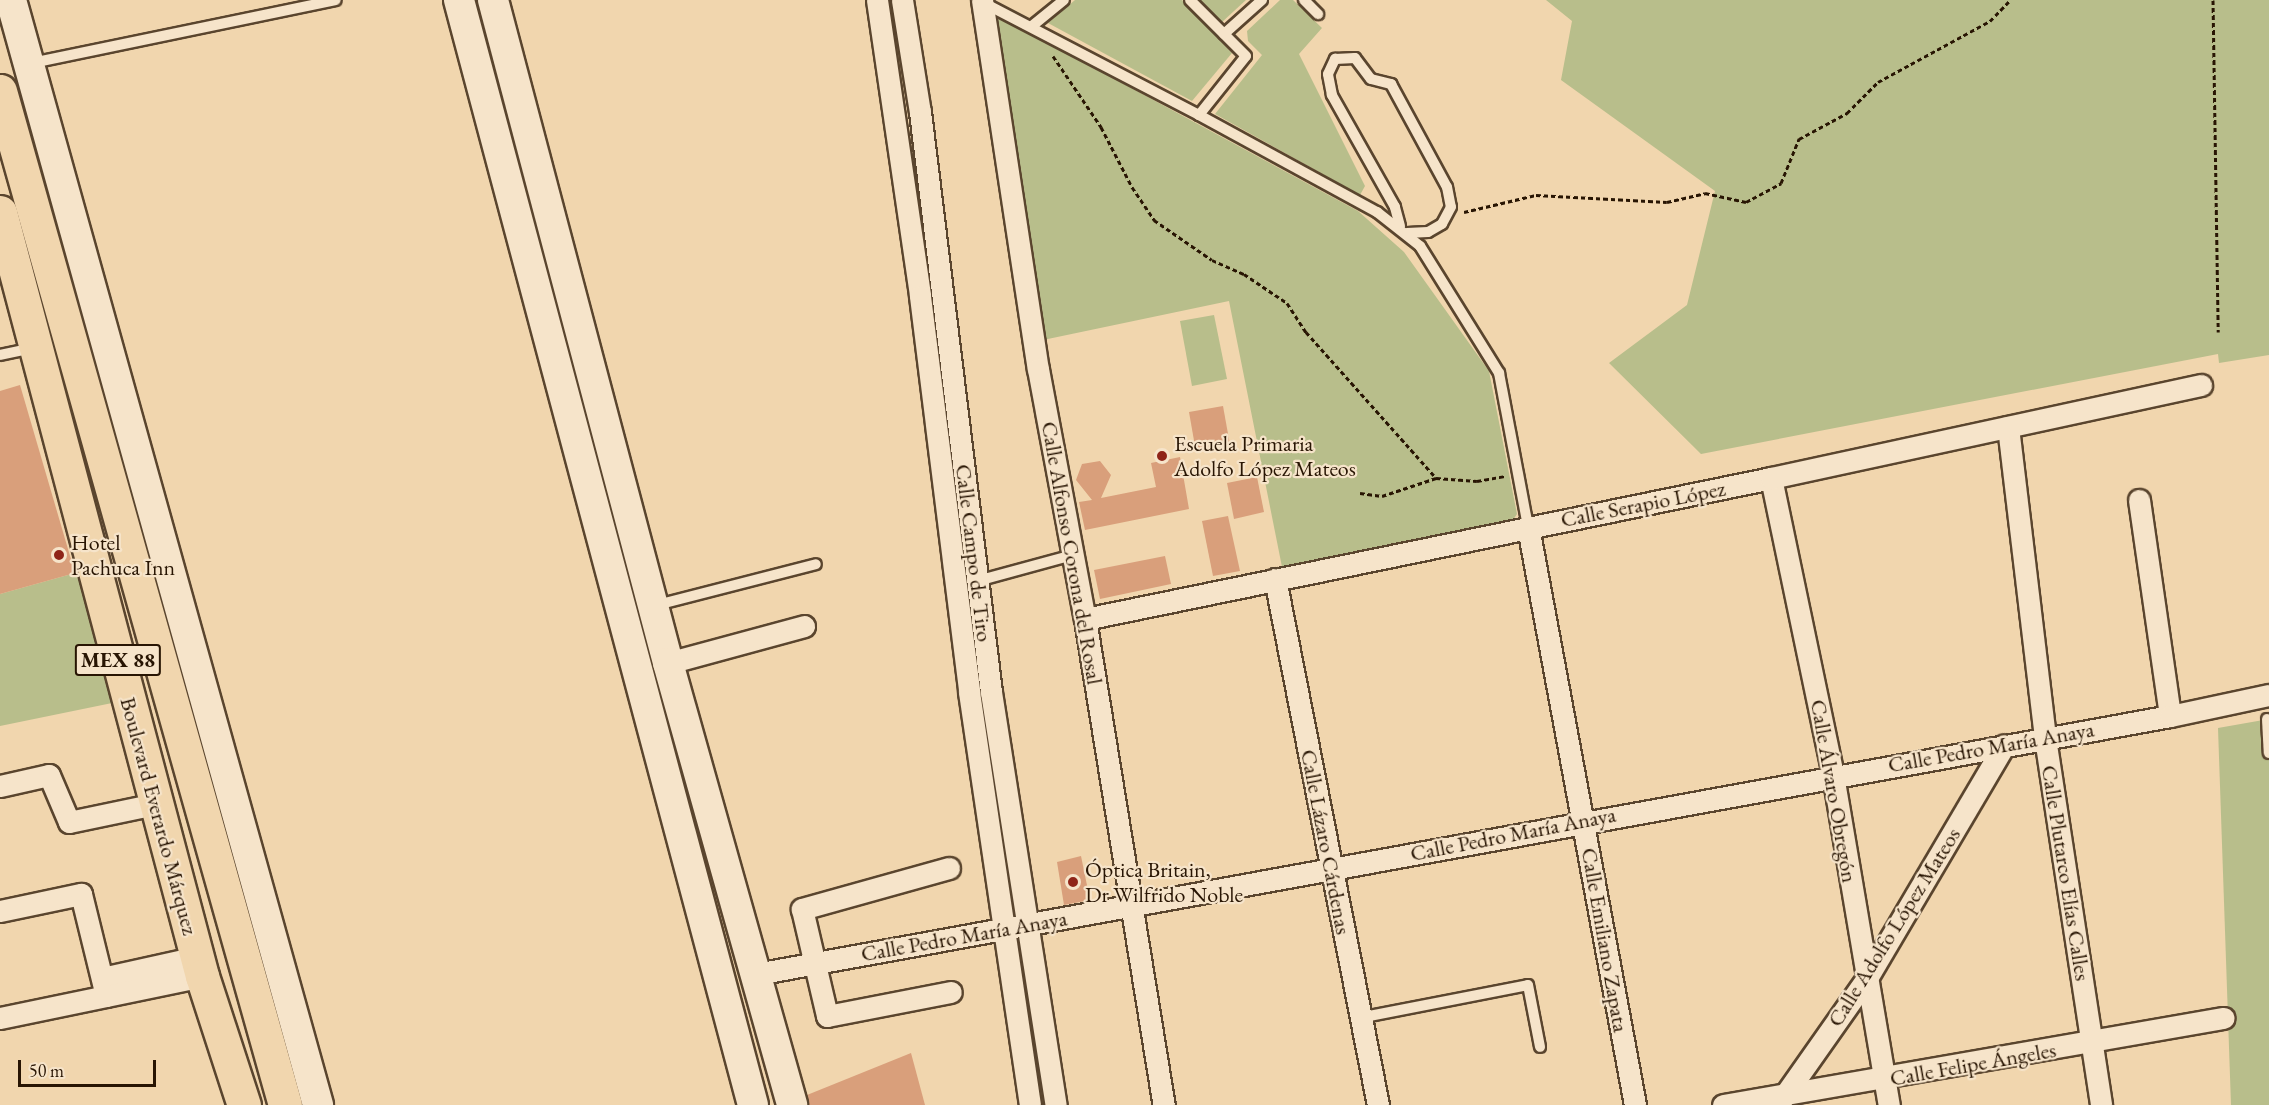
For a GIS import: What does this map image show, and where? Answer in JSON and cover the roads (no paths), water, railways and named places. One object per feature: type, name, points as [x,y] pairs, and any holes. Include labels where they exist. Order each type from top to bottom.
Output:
[{"type":"main road","points":[[11,0],[318,1105]]},
{"type":"main road","points":[[459,0],[753,1105]]},
{"type":"main road","points":[[493,0],[668,663],[792,1105]]},
{"type":"main road","name":"MEX 88","points":[[0,91],[285,1105]]},
{"type":"main road","name":"Boulevard Everardo Márquez","points":[[0,212],[7,263],[36,347],[199,966],[244,1105]]},
{"type":"main road","points":[[629,641],[657,620]]},
{"type":"street","name":"Calle Campo de Tiro","points":[[877,0],[920,296],[944,512],[1030,1105]]},
{"type":"street","name":"Calle Campo de Tiro","points":[[902,0],[920,112],[977,581],[1056,1105]]},
{"type":"street","name":"Calle Alfonso Corona del Rosal","points":[[981,0],[1038,369],[1085,619],[1164,1105]]},
{"type":"street","points":[[894,114],[920,112]]},
{"type":"street","points":[[920,296],[943,292]]},
{"type":"street","name":"Calle Serapio López","points":[[1085,619],[1771,478],[2201,385]]},
{"type":"street","name":"Calle Plutarco Elías Calles","points":[[2008,427],[2044,738],[2101,1105]]},
{"type":"street","name":"Calle Álvaro Obregón","points":[[1771,478],[1833,775],[1889,1105]]},
{"type":"street","points":[[2139,500],[2170,716]]},
{"type":"street","points":[[944,512],[967,508]]},
{"type":"street","name":"Calle Emiliano Zapata","points":[[1528,527],[1635,1105]]},
{"type":"street","name":"Calle Lázaro Cárdenas","points":[[1275,579],[1332,869],[1358,1018],[1378,1105]]},
{"type":"street","points":[[668,663],[804,626]]},
{"type":"street","name":"Calle Pedro María Anaya","points":[[756,974],[1833,775],[2170,716],[2269,695]]},
{"type":"street","name":"Calle Adolfo López Mateos","points":[[1783,1098],[1867,978],[2004,745]]},
{"type":"street","points":[[0,786],[49,775],[69,822],[155,804]]},
{"type":"street","points":[[949,868],[802,909],[827,1016],[951,992]]},
{"type":"street","points":[[0,911],[81,894],[104,987]]},
{"type":"street","points":[[0,1018],[104,987],[199,966]]},
{"type":"street","name":"Calle Felipe Ángeles","points":[[1723,1105],[1783,1098],[2223,1018]]},
{"type":"lane","points":[[29,64],[336,0]]},
{"type":"lane","points":[[981,0],[1199,115],[1403,230],[1420,246],[1499,373],[1528,527]]},
{"type":"lane","points":[[1032,26],[1064,0]]},
{"type":"lane","points":[[1190,0],[1246,56],[1199,115]]},
{"type":"lane","points":[[1224,34],[1262,0]]},
{"type":"lane","points":[[1304,0],[1318,14]]},
{"type":"lane","points":[[1335,58],[1355,58],[1371,78],[1391,84],[1447,188],[1451,207],[1442,224],[1428,232],[1403,230],[1395,207],[1332,95],[1328,74],[1335,58]]},
{"type":"lane","points":[[0,355],[36,347]]},
{"type":"lane","points":[[977,581],[1073,555]]},
{"type":"lane","points":[[657,620],[816,564]]},
{"type":"lane","points":[[2267,719],[2269,753]]},
{"type":"lane","points":[[1358,1018],[1528,985],[1540,1047]]},
{"type":"place","name":"Escuela Primaria Adolfo López Mateos","points":[[1162,456]]},
{"type":"place","name":"Hotel Pachuca Inn","points":[[59,555]]},
{"type":"place","name":"Óptica Britain, Dr Wilfrido Noble","points":[[1073,882]]}]
